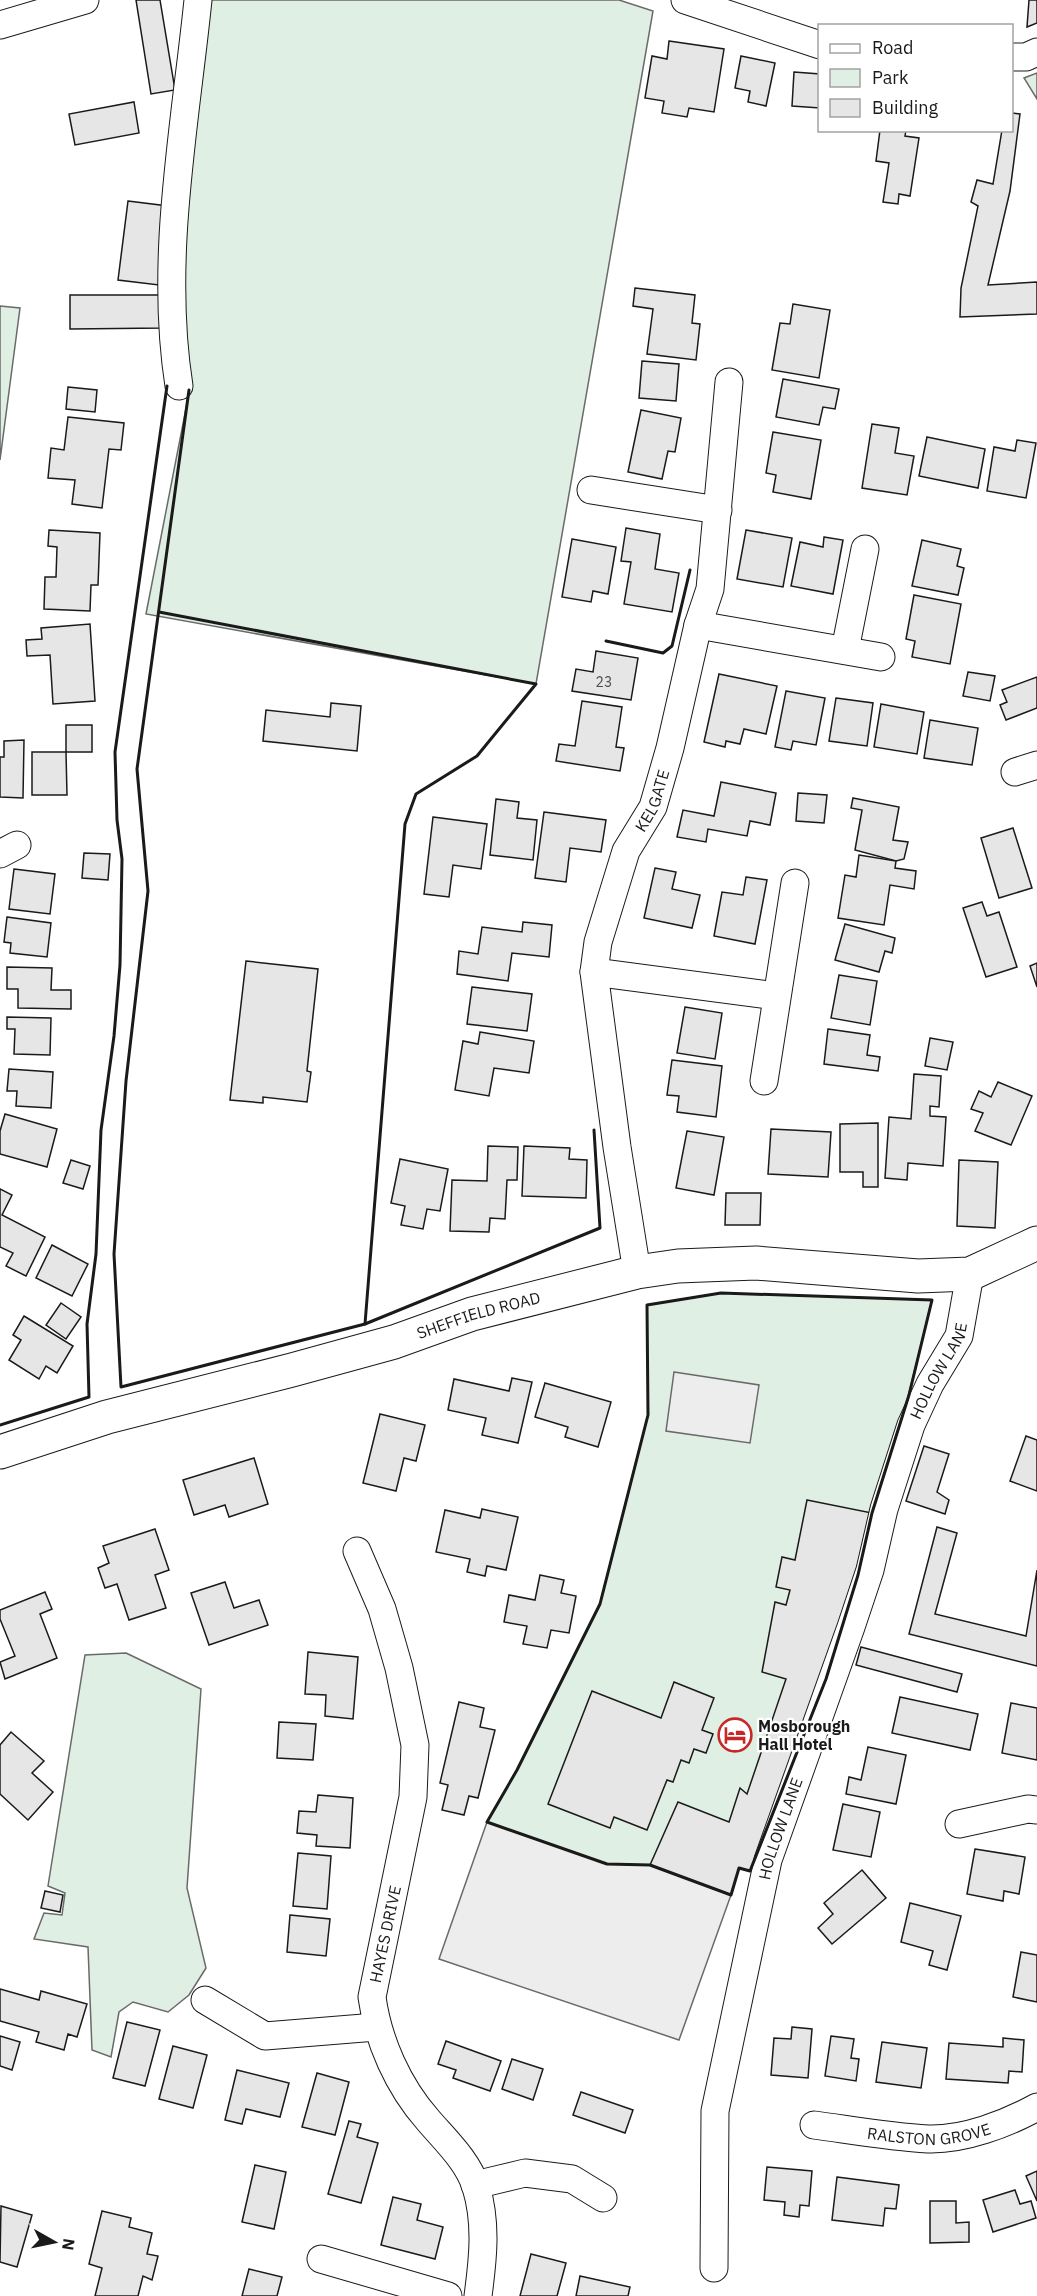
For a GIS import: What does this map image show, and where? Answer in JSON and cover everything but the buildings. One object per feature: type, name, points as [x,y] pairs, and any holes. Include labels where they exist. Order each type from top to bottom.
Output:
[{"type":"main road","points":[[970,1274],[1037,1243]]},
{"type":"main road","name":"SHEFFIELD ROAD","points":[[0,1452],[107,1417],[292,1370],[394,1342],[472,1314],[637,1272],[678,1266],[756,1263],[918,1276],[970,1274]]},
{"type":"street","points":[[0,25],[85,0]]},
{"type":"street","points":[[179,386],[172,340],[174,229],[198,0]]},
{"type":"street","points":[[684,0],[818,45]]},
{"type":"street","points":[[1013,57],[1026,57],[1037,52]]},
{"type":"street","name":"KELGATE","points":[[637,1272],[617,1147],[594,972],[598,942],[626,851],[653,807],[670,748],[698,626],[710,589],[729,382]]},
{"type":"street","points":[[591,490],[718,510]]},
{"type":"street","points":[[845,650],[865,549]]},
{"type":"street","points":[[698,626],[881,657]]},
{"type":"street","points":[[764,1081],[795,883]]},
{"type":"street","points":[[594,972],[776,996]]},
{"type":"street","name":"HOLLOW LANE","points":[[714,2268],[715,2111],[768,1860],[870,1570],[884,1509],[911,1425],[930,1384],[959,1336],[970,1274]]},
{"type":"street","name":"HAYES DRIVE","points":[[357,1551],[382,1609],[399,1668],[416,1745],[413,1797],[372,1997],[376,2027],[404,2087],[426,2119],[452,2147],[475,2185],[482,2217],[484,2250],[478,2296]]},
{"type":"street","points":[[959,1824],[1028,1809],[1037,1810]]},
{"type":"street","points":[[205,2000],[265,2036],[376,2027]]},
{"type":"street","name":"RALSTON GROVE","points":[[814,2125],[930,2139],[967,2134],[1018,2117],[1037,2107]]},
{"type":"street","points":[[475,2185],[525,2173],[572,2179],[603,2198]]},
{"type":"street","points":[[321,2259],[448,2296]]},
{"type":"green space","points":[[208,0],[619,0],[653,11],[536,684],[146,614],[189,393],[184,330],[186,211]]},
{"type":"green space","points":[[1037,73],[1037,99],[1024,78]]},
{"type":"green space","points":[[0,306],[20,308],[0,460]]},
{"type":"green space","points":[[721,1293],[932,1300],[905,1409],[750,1871],[739,1868],[731,1895],[650,1865],[607,1864],[487,1822],[517,1770],[600,1604],[648,1415],[647,1305]]},
{"type":"green space","points":[[126,1653],[201,1689],[187,1888],[206,1968],[189,1995],[168,2012],[133,2002],[119,2012],[111,2057],[92,2050],[88,1947],[34,1939],[44,1913],[62,1915],[65,1893],[48,1886],[85,1655]]},
{"type":"shaded area","points":[[674,1372],[759,1385],[750,1443],[666,1431]]},
{"type":"shaded area","points":[[487,1822],[607,1864],[650,1865],[731,1895],[679,2040],[439,1959]]},
{"type":"wall","points":[[0,1425],[89,1397],[87,1324],[96,1254],[101,1130],[114,1036],[120,965],[122,859],[117,820],[115,752],[167,386]]},
{"type":"wall","points":[[189,390],[137,769],[148,891],[126,1081],[114,1254],[121,1387],[365,1324],[600,1228],[594,1130]]},
{"type":"wall","points":[[606,641],[663,653],[672,646],[690,570]]},
{"type":"wall","points":[[159,612],[536,684],[477,756],[416,794],[405,824],[365,1324]]},
{"type":"wall","points":[[721,1293],[932,1300],[909,1395],[872,1513],[858,1575],[826,1679],[750,1871],[739,1868],[731,1895],[650,1865],[607,1864],[487,1822],[517,1770],[600,1604],[648,1415],[647,1305],[721,1293]]},
{"type":"place","name":"Mosborough Hall Hotel","points":[[735,1735]]}]
